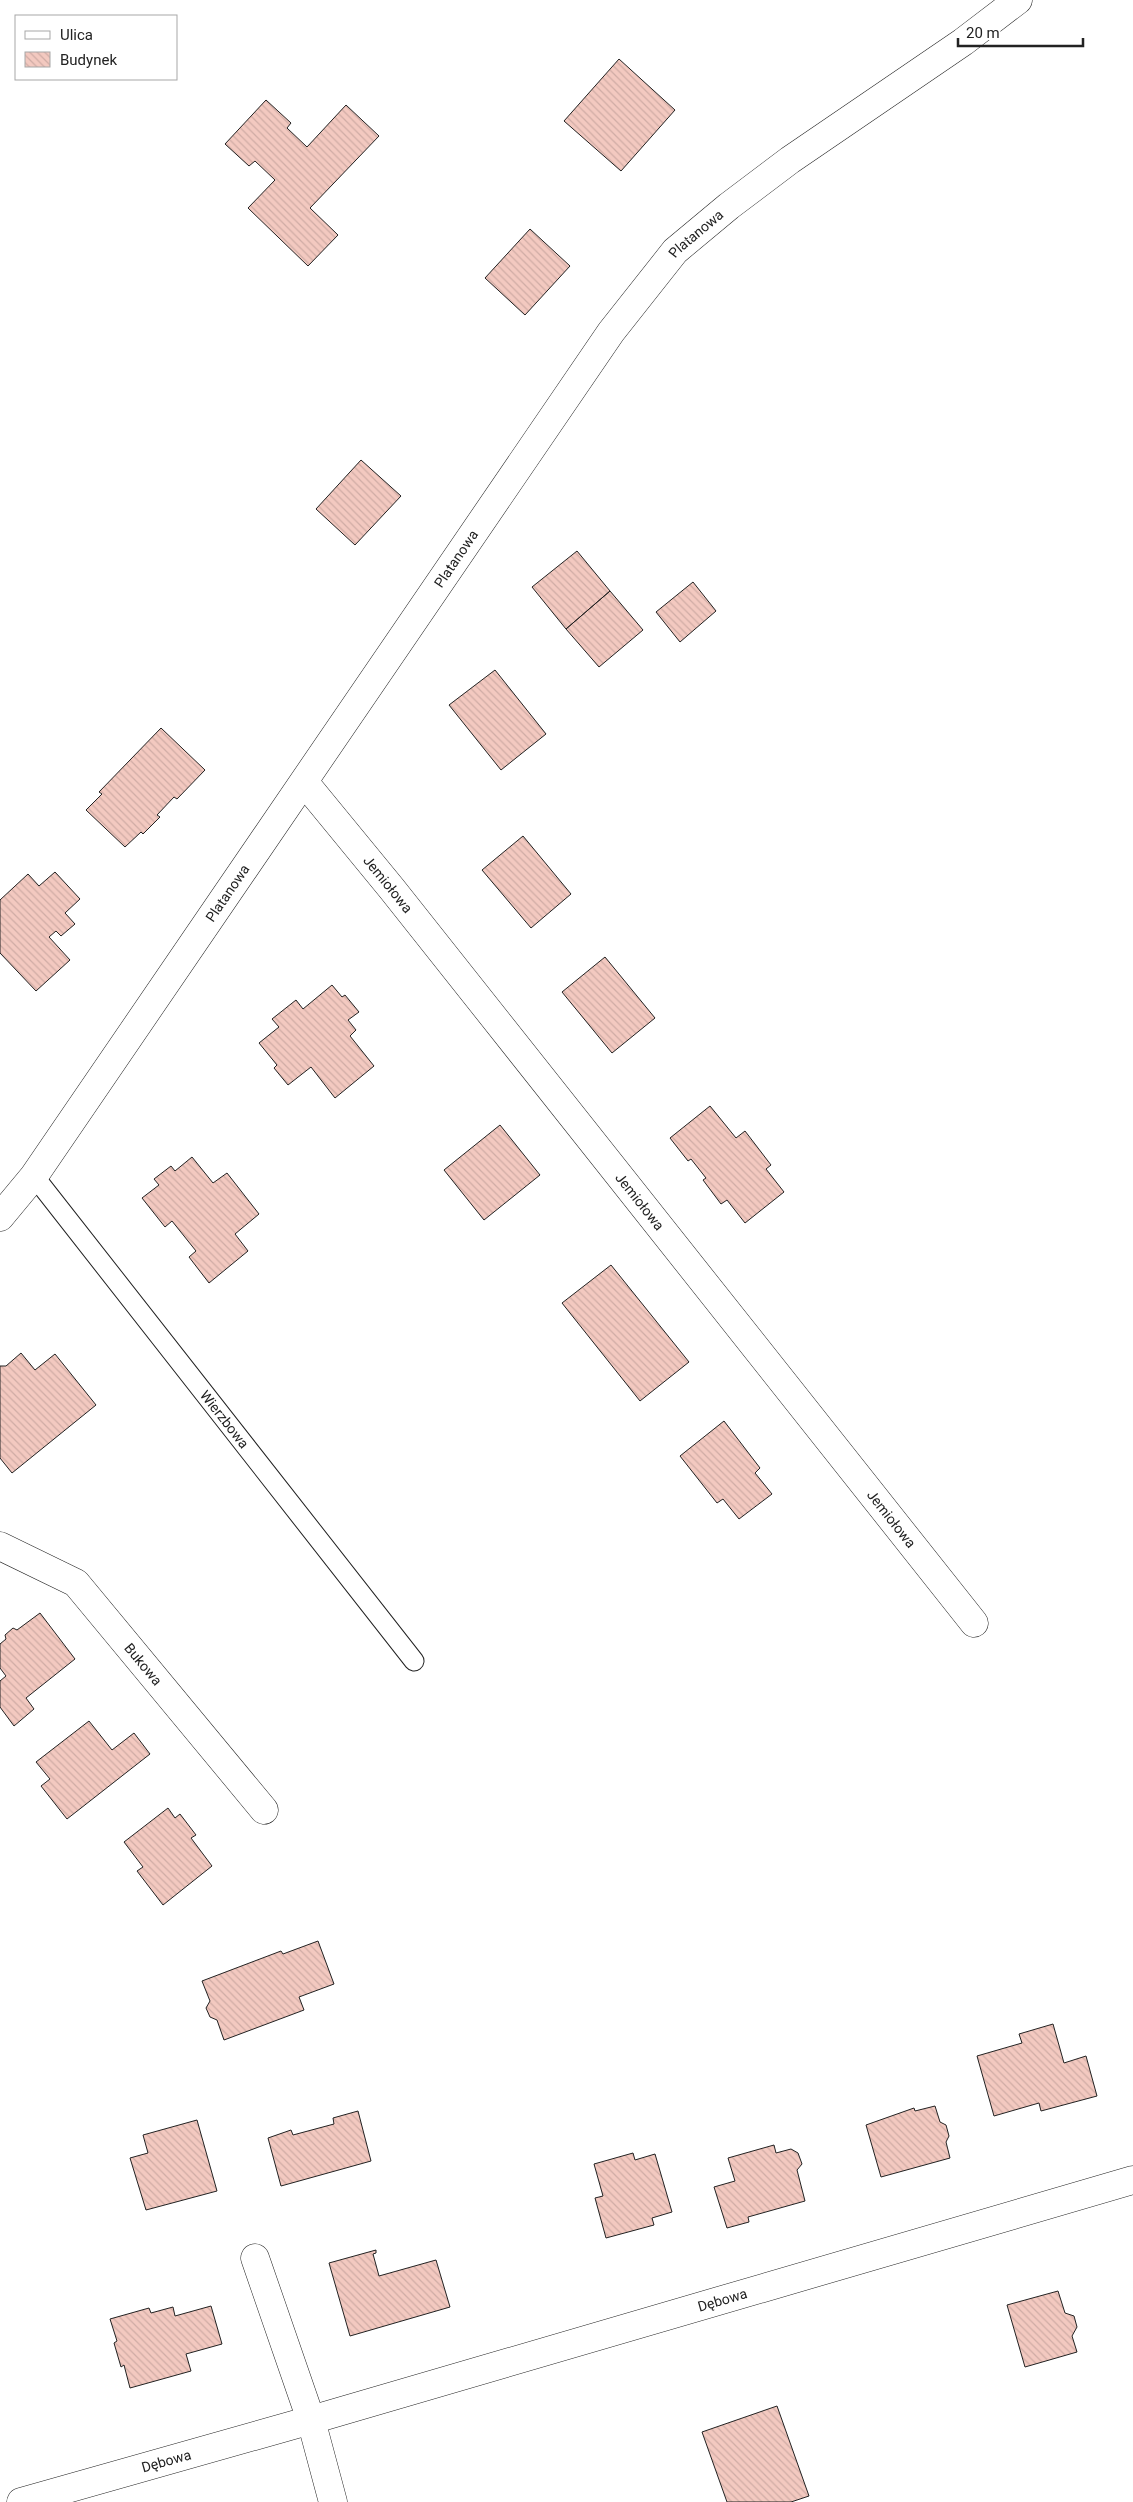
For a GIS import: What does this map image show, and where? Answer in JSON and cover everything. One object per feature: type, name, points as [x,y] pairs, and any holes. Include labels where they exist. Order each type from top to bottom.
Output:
[{"type":"street","name":"Platanowa","points":[[0,1218],[34,1176],[305,783],[611,332],[675,251],[729,206],[790,160],[963,42],[1018,0]]},
{"type":"street","name":"Jemiołowa","points":[[305,783],[398,897],[974,1623]]},
{"type":"street","name":"Bukowa","points":[[0,1546],[76,1583],[264,1810]]},
{"type":"street","name":"Dębowa","points":[[21,2502],[311,2420],[1133,2180]]},
{"type":"street","points":[[255,2258],[311,2420],[333,2502]]},
{"type":"lane","name":"Wierzbowa","points":[[34,1176],[414,1661]]},
{"type":"building","points":[[619,59],[675,110],[621,171],[564,121]]},
{"type":"building","points":[[266,100],[291,123],[287,128],[307,147],[346,105],[379,136],[310,208],[338,235],[308,266],[248,208],[275,180],[255,161],[249,166],[225,144]]},
{"type":"building","points":[[530,229],[570,266],[525,315],[485,278]]},
{"type":"building","points":[[361,460],[401,496],[355,545],[316,509]]},
{"type":"building","points":[[577,551],[610,591],[566,629],[532,587]]},
{"type":"building","points":[[693,582],[716,611],[680,642],[656,612]]},
{"type":"building","points":[[610,591],[643,630],[599,667],[566,629]]},
{"type":"building","points":[[495,670],[546,734],[501,770],[449,705]]},
{"type":"building","points":[[161,728],[205,770],[177,799],[174,797],[157,815],[160,817],[143,834],[141,832],[125,847],[86,810],[102,794],[99,792]]},
{"type":"building","points":[[523,836],[571,894],[531,928],[482,870]]},
{"type":"building","points":[[55,872],[80,899],[65,913],[75,924],[61,936],[56,931],[49,937],[70,960],[36,991],[0,953],[0,900],[28,874],[39,886]]},
{"type":"building","points":[[605,957],[655,1018],[612,1053],[562,992]]},
{"type":"building","points":[[332,985],[342,997],[345,995],[359,1012],[348,1020],[356,1030],[350,1036],[374,1066],[335,1098],[311,1067],[288,1085],[274,1068],[277,1065],[259,1043],[279,1027],[272,1019],[296,1000],[303,1009]]},
{"type":"building","points":[[710,1106],[736,1138],[745,1131],[771,1165],[766,1169],[784,1192],[745,1223],[727,1200],[721,1204],[703,1180],[706,1178],[691,1159],[688,1161],[670,1138]]},
{"type":"building","points":[[500,1125],[540,1175],[484,1220],[444,1170]]},
{"type":"building","points":[[192,1157],[213,1183],[227,1173],[259,1214],[235,1234],[248,1251],[209,1283],[189,1257],[196,1251],[172,1221],[165,1227],[142,1198],[159,1185],[154,1179],[171,1166],[175,1171]]},
{"type":"building","points":[[611,1265],[689,1362],[640,1401],[562,1303]]},
{"type":"building","points":[[21,1353],[35,1370],[55,1354],[96,1405],[12,1473],[0,1458],[0,1366],[6,1366]]},
{"type":"building","points":[[724,1421],[760,1468],[755,1473],[772,1494],[739,1519],[723,1499],[717,1503],[680,1456]]},
{"type":"building","points":[[40,1613],[75,1659],[26,1698],[34,1709],[14,1726],[0,1707],[0,1681],[6,1676],[0,1668],[0,1644],[6,1639],[5,1635],[13,1628],[17,1630]]},
{"type":"building","points":[[89,1721],[112,1750],[134,1733],[150,1754],[67,1819],[41,1786],[50,1779],[36,1762]]},
{"type":"building","points":[[168,1808],[175,1818],[180,1814],[196,1835],[191,1838],[212,1866],[163,1905],[137,1871],[143,1867],[124,1842]]},
{"type":"building","points":[[318,1941],[334,1984],[299,1997],[304,2010],[224,2040],[217,2020],[210,2017],[206,2008],[210,2001],[202,1981],[281,1951],[283,1954]]},
{"type":"building","points":[[1053,2024],[1064,2063],[1086,2056],[1097,2096],[1041,2111],[1039,2103],[994,2116],[977,2056],[1022,2043],[1019,2034]]},
{"type":"building","points":[[935,2106],[940,2122],[946,2125],[949,2136],[946,2142],[950,2158],[881,2177],[866,2125],[914,2108],[915,2111]]},
{"type":"building","points":[[358,2111],[371,2161],[281,2186],[268,2138],[291,2130],[293,2135],[334,2124],[333,2118]]},
{"type":"building","points":[[197,2120],[217,2191],[146,2210],[130,2158],[148,2153],[143,2135]]},
{"type":"building","points":[[774,2145],[776,2153],[791,2149],[798,2153],[802,2164],[797,2170],[805,2201],[748,2217],[749,2222],[727,2228],[714,2187],[735,2181],[728,2158]]},
{"type":"building","points":[[633,2153],[635,2160],[655,2154],[672,2212],[652,2218],[654,2225],[606,2238],[595,2198],[603,2196],[594,2164]]},
{"type":"building","points":[[376,2250],[376,2253],[373,2254],[379,2276],[436,2260],[450,2307],[350,2336],[329,2263]]},
{"type":"building","points":[[1058,2291],[1065,2313],[1074,2316],[1077,2327],[1072,2336],[1077,2352],[1025,2367],[1007,2305]]},
{"type":"building","points":[[211,2306],[222,2344],[186,2354],[191,2371],[130,2388],[124,2365],[121,2367],[114,2343],[117,2341],[110,2319],[149,2308],[151,2313],[173,2307],[175,2316]]},
{"type":"building","points":[[777,2406],[809,2496],[791,2502],[727,2502],[702,2432]]}]
